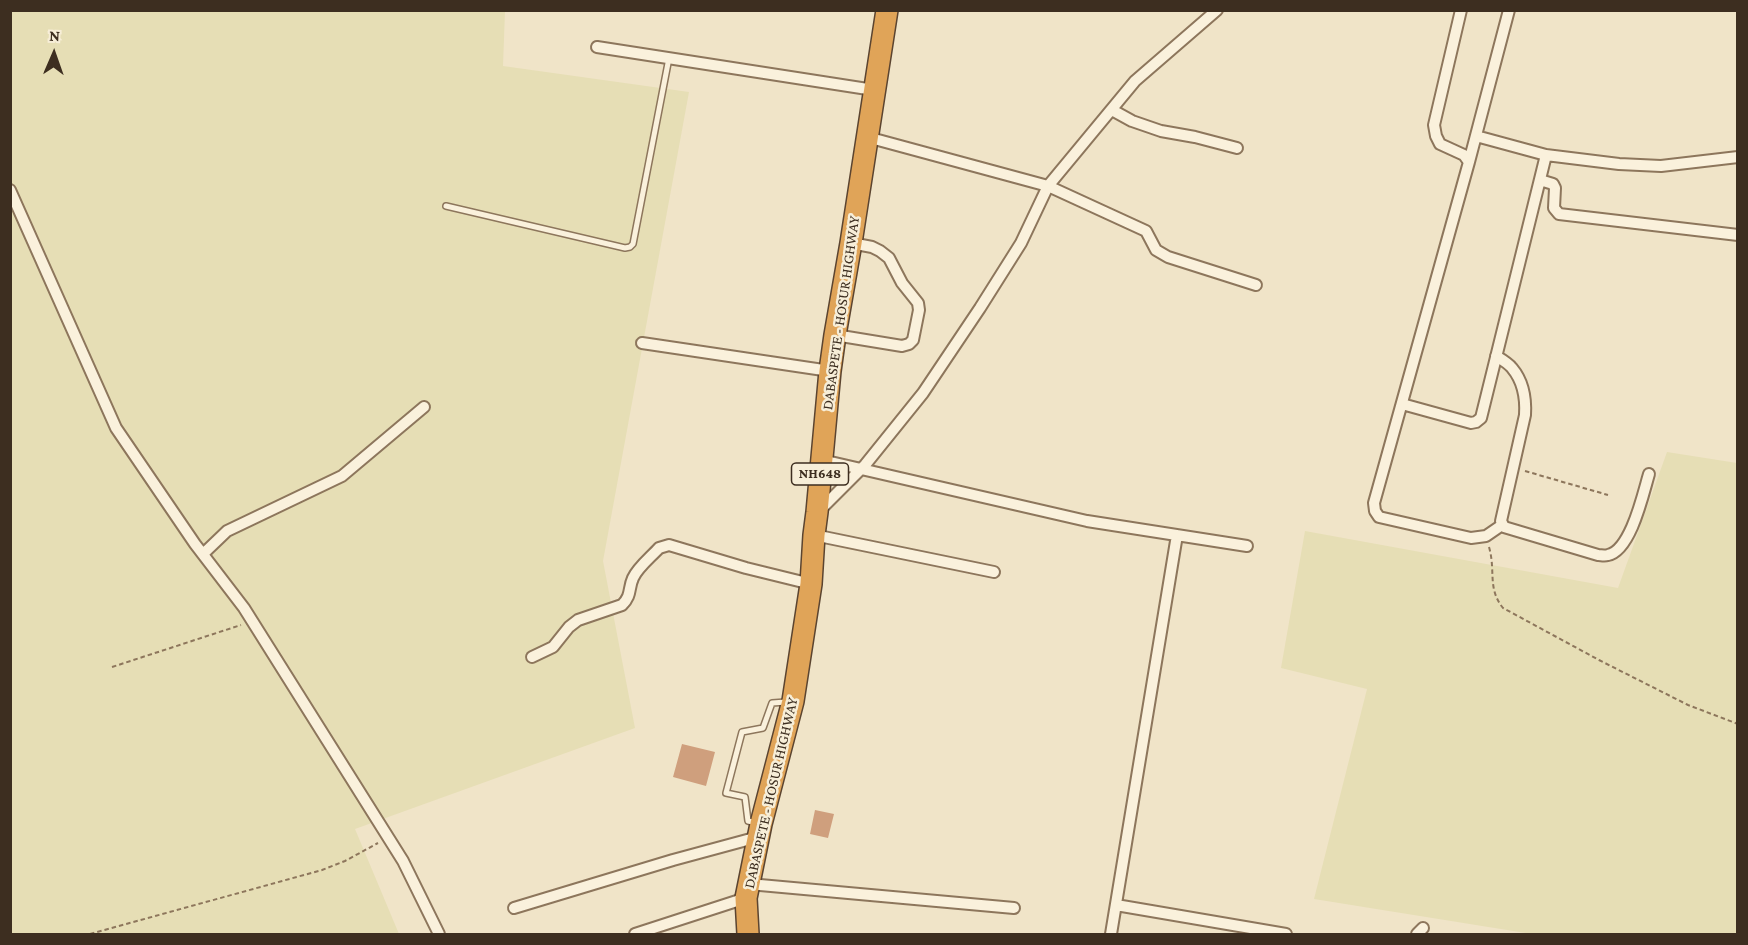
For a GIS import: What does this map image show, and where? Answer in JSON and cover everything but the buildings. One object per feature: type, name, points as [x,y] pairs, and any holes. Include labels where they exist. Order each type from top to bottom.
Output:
[{"type":"highway","name":"DABASPETE - HOSUR HIGHWAY","points":[[748,934],[748,891],[760,831],[793,701],[811,584],[830,371],[886,10]]},
{"type":"street","points":[[817,512],[865,465],[924,393],[1020,243],[1048,186],[1135,81],[1217,10]]},
{"type":"street","points":[[1461,10],[1434,125],[1440,144],[1464,155],[1469,162]]},
{"type":"street","points":[[1496,356],[1512,367],[1522,386],[1525,404],[1525,416],[1502,525],[1486,536],[1471,538],[1379,517],[1374,503],[1509,10]]},
{"type":"street","points":[[597,47],[874,90]]},
{"type":"street","points":[[1112,110],[1132,121],[1161,131],[1238,148]]},
{"type":"street","points":[[1476,135],[1546,155],[1619,164],[1661,166],[1737,157]]},
{"type":"street","points":[[867,137],[1048,186],[1146,231],[1156,250],[1168,257],[1256,285]]},
{"type":"street","points":[[1402,404],[1471,423],[1481,418],[1546,155]]},
{"type":"street","points":[[1540,180],[1553,184],[1555,188],[1554,208],[1559,214],[1737,235]]},
{"type":"street","points":[[10,190],[116,428],[195,544],[253,622],[403,861],[439,934]]},
{"type":"street","points":[[835,335],[902,346],[909,344],[913,340],[919,310],[918,303],[902,283],[889,258],[872,247],[851,243]]},
{"type":"street","points":[[642,343],[830,371]]},
{"type":"street","points":[[203,554],[227,531],[342,476],[424,407]]},
{"type":"street","points":[[822,460],[1087,521],[1247,546]]},
{"type":"street","points":[[1502,525],[1598,555],[1608,555],[1615,551],[1630,534],[1649,474]]},
{"type":"street","points":[[814,535],[994,572]]},
{"type":"street","points":[[1111,934],[1177,535]]},
{"type":"street","points":[[532,657],[553,647],[569,627],[578,620],[622,605],[630,593],[632,579],[663,545],[811,584]]},
{"type":"street","points":[[514,908],[760,831]]},
{"type":"street","points":[[635,934],[748,891],[1014,908]]},
{"type":"street","points":[[1116,906],[1286,934]]},
{"type":"lane","points":[[446,206],[625,248],[630,247],[633,244],[669,58]]},
{"type":"lane","points":[[760,831],[748,820],[745,797],[726,793],[742,732],[763,728],[772,703],[793,701]]},
{"type":"path","points":[[1513,467],[1608,495]]},
{"type":"path","points":[[1486,536],[1494,568],[1493,590],[1496,600],[1503,608],[1678,700],[1737,724]]},
{"type":"path","points":[[112,667],[253,622]]},
{"type":"path","points":[[90,934],[322,870],[367,850],[388,837]]},
{"type":"shaded area","points":[[10,11],[505,11],[503,66],[689,92],[603,561],[635,728],[355,829],[399,934],[11,934]]},
{"type":"shaded area","points":[[1667,452],[1737,463],[1737,934],[1532,934],[1314,899],[1367,689],[1281,668],[1305,531],[1618,588]]}]
